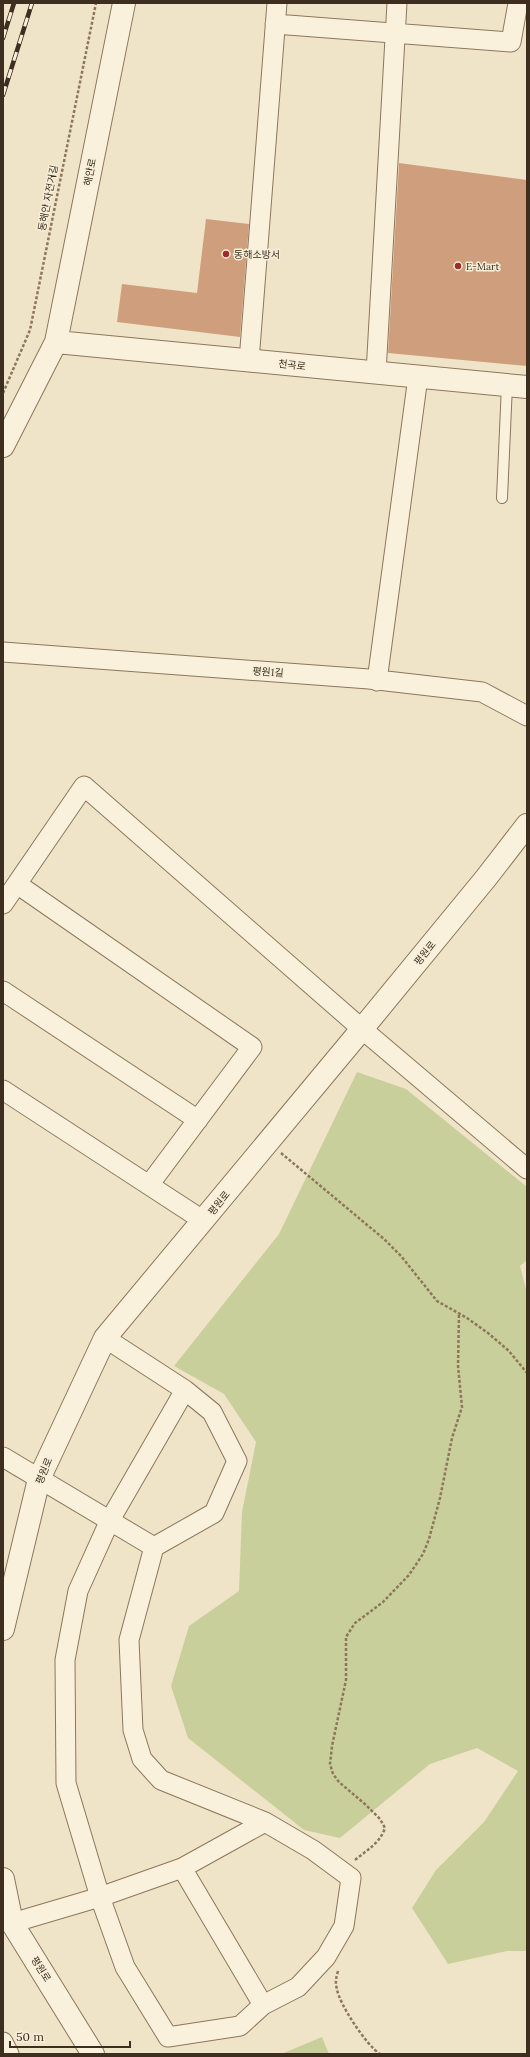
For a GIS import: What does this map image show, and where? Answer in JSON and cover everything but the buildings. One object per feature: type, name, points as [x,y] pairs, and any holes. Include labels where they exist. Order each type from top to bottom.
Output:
[{"type":"street","name":"해안로","points":[[3,446],[56,342],[124,3]]},
{"type":"street","points":[[249,360],[277,3]]},
{"type":"street","points":[[376,373],[397,3]]},
{"type":"street","points":[[275,24],[511,42],[518,3]]},
{"type":"street","name":"천곡로","points":[[56,342],[517,386]]},
{"type":"street","points":[[377,681],[418,377]]},
{"type":"street","name":"평원1길","points":[[3,652],[377,681],[482,692],[527,716]]},
{"type":"street","points":[[3,904],[84,786],[362,1029],[527,1169]]},
{"type":"street","name":"평원로","points":[[3,1629],[39,1479],[105,1338],[269,1143],[486,878],[527,825]]},
{"type":"street","points":[[17,884],[252,1047],[149,1185]]},
{"type":"street","points":[[3,991],[198,1120]]},
{"type":"street","points":[[3,1090],[204,1221]]},
{"type":"street","points":[[105,1338],[185,1390],[212,1412],[237,1461],[214,1512],[154,1548],[129,1640],[133,1730],[142,1759],[161,1780],[265,1822],[313,1850],[351,1878],[344,1926],[326,1957],[298,1987],[263,2005],[240,2026],[168,2038],[125,1967],[100,1897],[66,1783],[65,1660],[78,1591],[110,1520],[185,1390]]},
{"type":"street","points":[[3,1457],[110,1520],[154,1548]]},
{"type":"street","points":[[12,1922],[100,1897],[182,1868],[265,1822]]},
{"type":"street","points":[[182,1868],[263,2005]]},
{"type":"street","name":"평원로","points":[[3,1879],[12,1922],[93,2054]]},
{"type":"street","points":[[3,2042],[9,2054]]},
{"type":"lane","points":[[502,498],[517,386]]},
{"type":"path","name":"동해안 자전거길","points":[[3,393],[30,330],[96,3]]},
{"type":"path","points":[[269,1143],[384,1239],[437,1301],[488,1333],[509,1351],[527,1373]]},
{"type":"path","points":[[341,1871],[376,1843],[382,1836],[385,1828],[380,1819],[366,1804],[339,1782],[333,1774],[330,1764],[332,1746],[346,1680],[346,1637],[356,1623],[383,1602],[409,1575],[423,1554],[429,1539],[440,1498],[452,1438],[462,1407],[458,1366],[459,1314]]},
{"type":"path","points":[[326,1957],[338,1970],[336,1981],[337,1992],[358,2031],[368,2044],[380,2054]]},
{"type":"green space","points":[[357,1072],[406,1089],[527,1187],[527,1260],[520,1266],[527,1293],[527,1951],[507,1951],[448,1964],[412,1908],[436,1870],[484,1822],[518,1771],[477,1748],[430,1764],[340,1838],[304,1830],[188,1738],[171,1686],[189,1626],[239,1591],[242,1512],[256,1442],[224,1394],[174,1366],[279,1234]]},
{"type":"green space","points":[[322,2037],[329,2054],[281,2054]]},
{"type":"railway","points":[[3,38],[14,3]]},
{"type":"railway","points":[[3,95],[32,3]]},
{"type":"place","name":"동해소방서","points":[[226,254]]},
{"type":"place","name":"E-Mart","points":[[458,266]]}]
